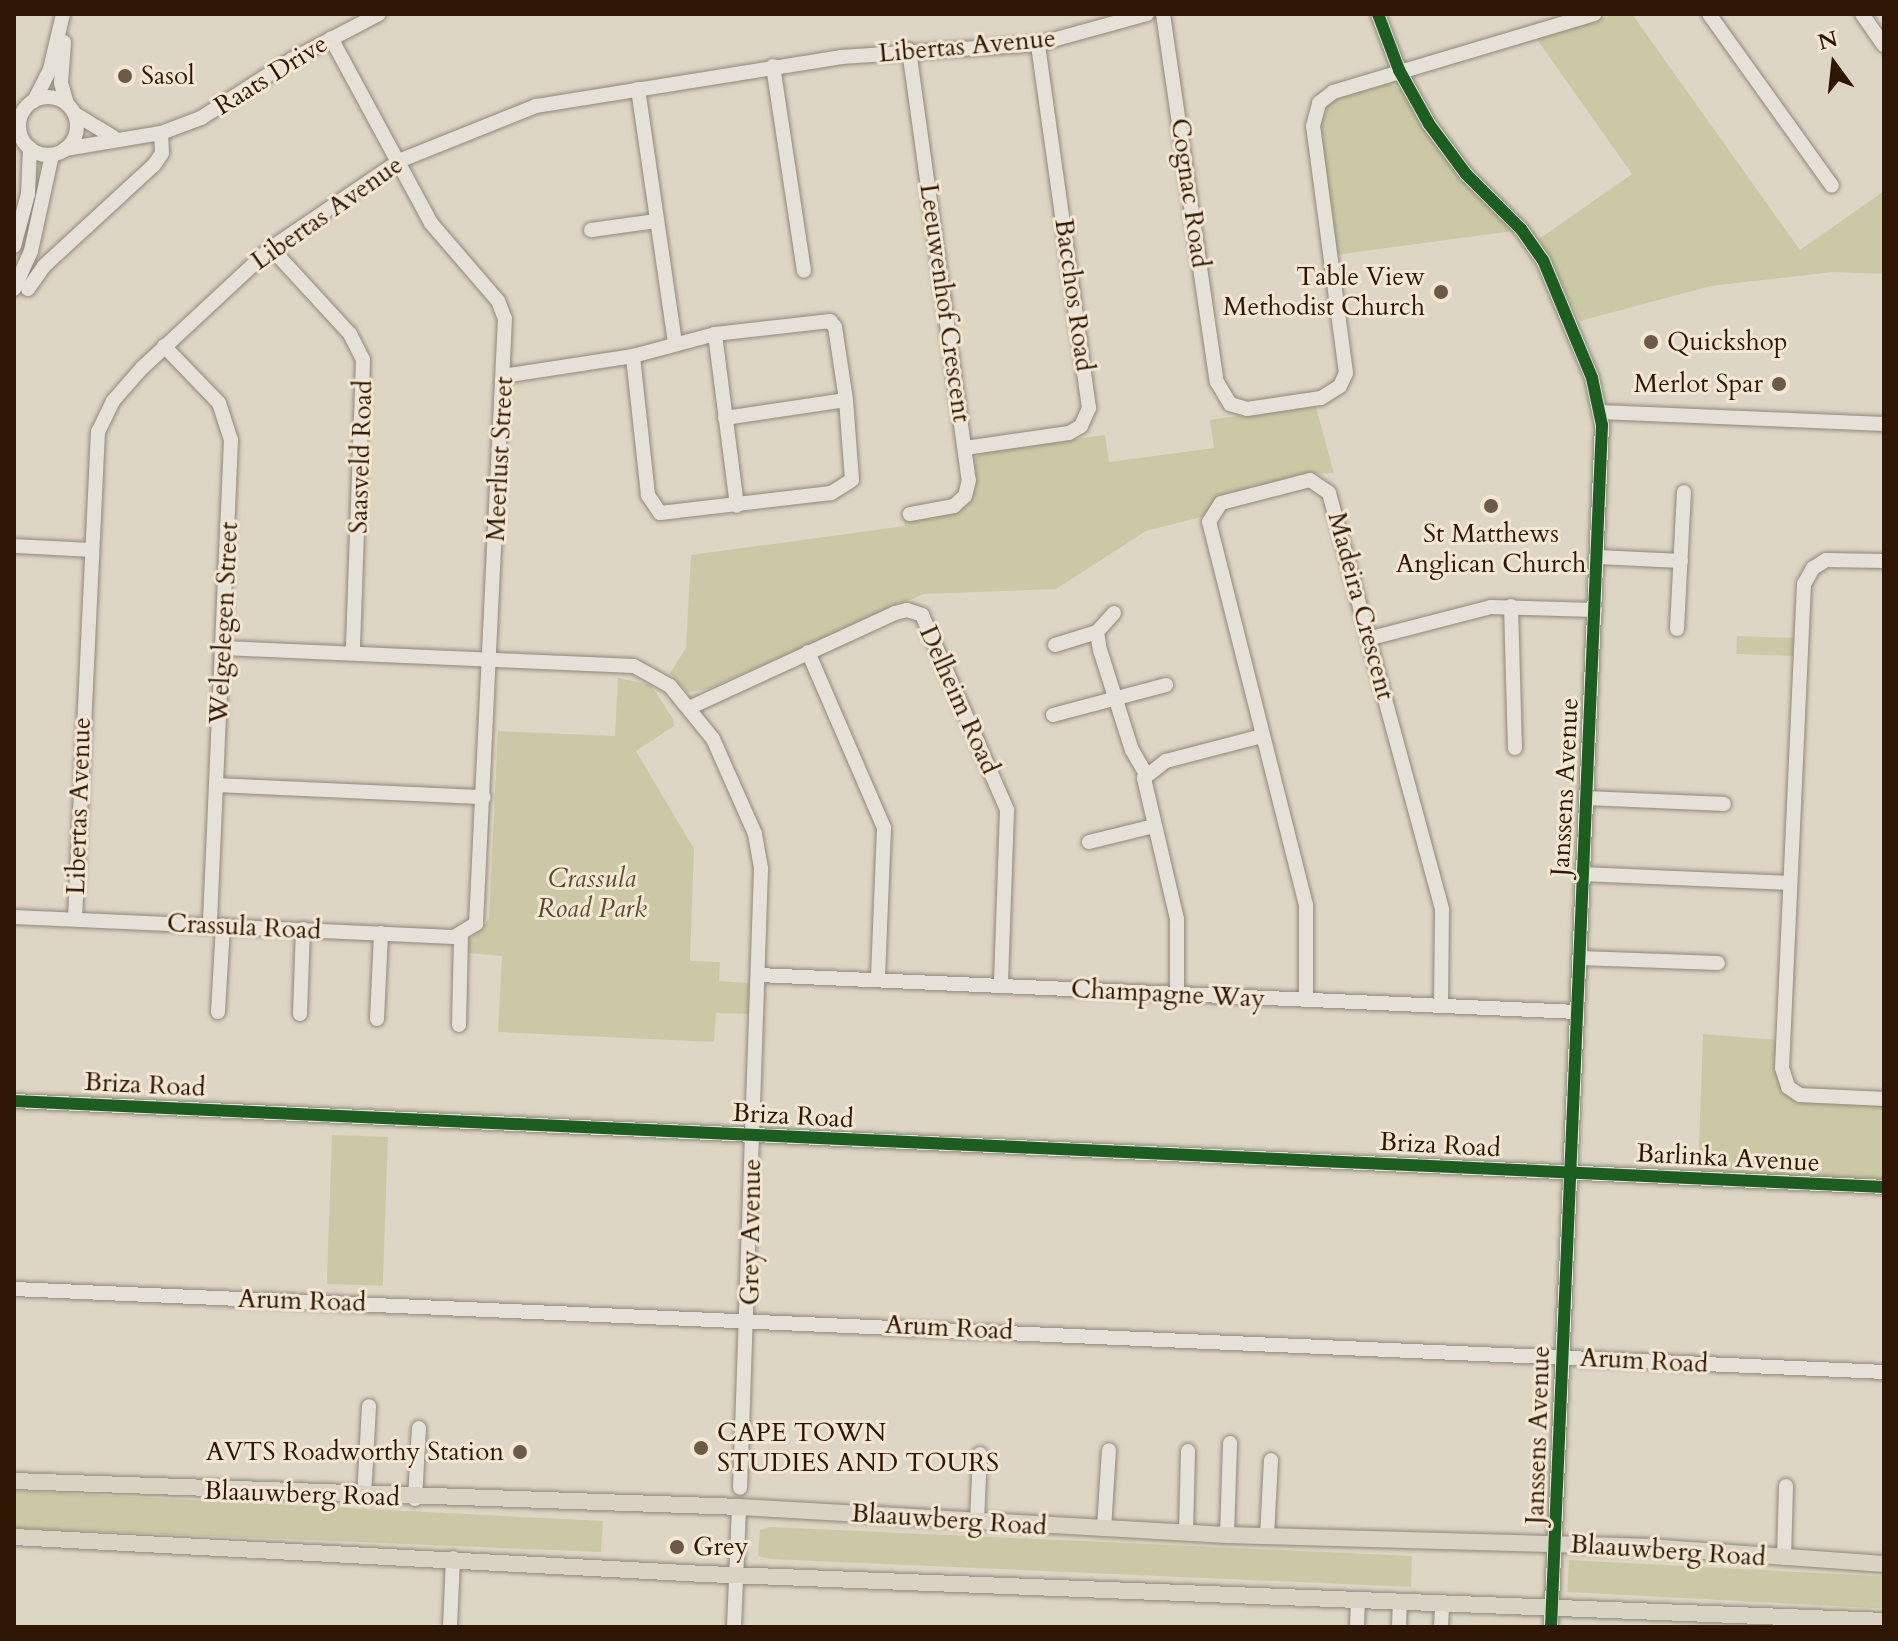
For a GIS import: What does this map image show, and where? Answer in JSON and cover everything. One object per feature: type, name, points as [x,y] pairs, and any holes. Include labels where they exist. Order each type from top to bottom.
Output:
[{"type":"main road","name":"Blaauwberg Road","points":[[14,1481],[415,1499],[739,1507],[1104,1529],[1556,1544],[1884,1564]]},
{"type":"main road","points":[[14,1537],[453,1558],[736,1576],[1400,1602],[1552,1619],[1884,1621]]},
{"type":"street","points":[[59,152],[30,148],[17,133],[24,107],[50,69],[64,14]]},
{"type":"street","points":[[21,289],[59,152],[76,133],[61,83],[64,14]]},
{"type":"street","name":"Raats Drive","points":[[59,152],[113,137],[161,133],[201,118],[331,38],[379,14]]},
{"type":"street","name":"Libertas Avenue","points":[[75,919],[95,446],[103,417],[164,346],[271,248],[399,161],[536,106],[773,66],[909,50],[1038,44],[1147,14]]},
{"type":"street","name":"Cognac Road","points":[[1163,14],[1217,382],[1222,397],[1236,408],[1321,398],[1344,381],[1315,113],[1333,92],[1399,70]]},
{"type":"street","name":"Janssens Avenue","points":[[1378,14],[1399,70],[1458,163],[1543,260],[1583,354],[1601,412],[1598,557],[1552,1619]]},
{"type":"street","points":[[1399,70],[1595,14]]},
{"type":"street","points":[[1709,14],[1832,186]]},
{"type":"street","points":[[1862,14],[1884,45]]},
{"type":"street","name":"Meerlust Street","points":[[331,38],[431,223],[503,311],[503,376],[479,916],[467,932],[459,1025]]},
{"type":"street","name":"Bacchos Road","points":[[965,448],[1069,433],[1081,426],[1089,408],[1038,44]]},
{"type":"street","name":"Leeuwenhof Crescent","points":[[909,50],[965,448],[965,496],[954,506],[910,514]]},
{"type":"street","points":[[773,66],[804,271]]},
{"type":"street","points":[[638,89],[675,343]]},
{"type":"street","points":[[24,107],[54,98],[113,137]]},
{"type":"street","points":[[21,289],[154,165],[162,153],[161,133]]},
{"type":"street","points":[[14,246],[28,194],[30,148]]},
{"type":"street","points":[[591,230],[656,221]]},
{"type":"street","name":"Saasveld Road","points":[[271,248],[350,334],[363,360],[353,652]]},
{"type":"street","points":[[503,376],[633,356],[715,334],[830,321],[835,327],[854,468],[849,484],[831,493],[669,515],[652,505],[633,356]]},
{"type":"street","points":[[715,334],[737,506]]},
{"type":"street","name":"Welgelegen Street","points":[[164,346],[210,390],[229,430],[217,785],[218,1012]]},
{"type":"street","points":[[725,418],[846,400]]},
{"type":"street","points":[[1601,412],[1884,424]]},
{"type":"street","name":"Madeira Crescent","points":[[1306,1000],[1309,919],[1210,528],[1216,506],[1304,481],[1324,486],[1371,638],[1444,918],[1441,1006]]},
{"type":"street","points":[[1677,629],[1684,492]]},
{"type":"street","points":[[14,546],[90,550]]},
{"type":"street","points":[[1598,557],[1681,561]]},
{"type":"street","points":[[1884,561],[1826,560],[1813,568],[1804,584],[1784,1082],[1805,1097],[1884,1099]]},
{"type":"street","points":[[1511,606],[1515,748]]},
{"type":"street","points":[[1371,638],[1475,610],[1511,606],[1595,610]]},
{"type":"street","name":"Delheim Road","points":[[691,707],[907,610],[927,622],[1007,810],[1001,986]]},
{"type":"street","points":[[1055,645],[1097,632],[1114,613]]},
{"type":"street","points":[[1097,632],[1143,771],[1144,792],[1179,929],[1177,994]]},
{"type":"street","name":"Grey Avenue","points":[[223,648],[634,666],[657,675],[691,707],[713,739],[759,847],[759,975],[749,1319],[740,1488]]},
{"type":"street","points":[[808,652],[884,828],[878,980]]},
{"type":"street","points":[[1053,715],[1166,685]]},
{"type":"street","points":[[1143,771],[1166,761],[1262,736]]},
{"type":"street","points":[[217,785],[484,797]]},
{"type":"street","points":[[1587,798],[1724,804]]},
{"type":"street","points":[[1089,842],[1154,826]]},
{"type":"street","points":[[1583,874],[1790,883]]},
{"type":"street","name":"Crassula Road","points":[[14,917],[381,933],[467,932]]},
{"type":"street","points":[[300,1014],[303,929]]},
{"type":"street","points":[[377,1019],[381,933]]},
{"type":"street","points":[[1580,958],[1718,963]]},
{"type":"street","name":"Champagne Way","points":[[759,975],[1577,1012]]},
{"type":"street","name":"Briza Road","points":[[14,1101],[1569,1173]]},
{"type":"street","name":"Barlinka Avenue","points":[[1569,1173],[1884,1187]]},
{"type":"street","name":"Arum Road","points":[[14,1289],[749,1319],[1884,1372]]},
{"type":"street","points":[[364,1496],[369,1406]]},
{"type":"street","points":[[415,1499],[419,1428]]},
{"type":"street","points":[[1227,1535],[1230,1443]]},
{"type":"street","points":[[1104,1529],[1109,1450]]},
{"type":"street","points":[[1186,1533],[1188,1451]]},
{"type":"street","points":[[977,1522],[980,1454]]},
{"type":"street","points":[[1267,1536],[1271,1460]]},
{"type":"street","points":[[1784,1558],[1786,1486]]},
{"type":"street","points":[[734,1627],[739,1507]]},
{"type":"street","points":[[450,1627],[453,1558]]},
{"type":"street","points":[[1357,1627],[1358,1600]]},
{"type":"street","points":[[1399,1627],[1400,1602]]},
{"type":"street","points":[[1441,1627],[1442,1605]]},
{"type":"green space","points":[[1616,14],[1632,14],[1800,250],[1884,191],[1884,274],[1833,272],[1711,286],[1580,321],[1539,239],[1632,174],[1536,38]]},
{"type":"green space","points":[[1390,83],[1402,91],[1458,176],[1513,231],[1335,255],[1319,116],[1330,100]]},
{"type":"green space","points":[[1315,404],[1334,473],[1308,474],[1214,501],[1205,516],[1146,531],[1056,589],[924,594],[708,689],[688,692],[670,673],[686,648],[691,555],[905,526],[904,520],[952,513],[975,458],[985,451],[1105,435],[1109,462],[1214,448],[1210,420]]},
{"type":"green space","points":[[1737,636],[1795,638],[1794,656],[1736,654]]},
{"type":"green space","name":"Crassula Road Park","points":[[618,678],[651,685],[673,719],[674,726],[636,751],[694,849],[690,961],[720,962],[719,981],[750,983],[750,1014],[716,1013],[714,1042],[498,1032],[502,956],[467,953],[468,942],[489,919],[498,731],[615,736]]},
{"type":"green space","points":[[1703,1034],[1778,1040],[1779,1082],[1794,1100],[1884,1106],[1884,1182],[1698,1173]]},
{"type":"green space","points":[[332,1135],[388,1137],[383,1286],[327,1284]]},
{"type":"green space","points":[[14,1491],[603,1521],[601,1552],[14,1528]]},
{"type":"green space","points":[[770,1527],[1412,1556],[1411,1587],[769,1559],[758,1556],[760,1530]]},
{"type":"green space","points":[[1569,1560],[1884,1576],[1882,1608],[1567,1592]]},
{"type":"cycle path","points":[[1378,14],[1399,70],[1429,124],[1466,174],[1521,229],[1543,260],[1592,378],[1602,425],[1551,1627]]},
{"type":"cycle path","points":[[14,1101],[1884,1187]]},
{"type":"place","name":"Sasol","points":[[125,76]]},
{"type":"place","name":"Table View Methodist Church","points":[[1441,292]]},
{"type":"place","name":"Quickshop","points":[[1651,342]]},
{"type":"place","name":"Merlot Spar","points":[[1779,384]]},
{"type":"place","name":"St Matthews Anglican Church","points":[[1491,506]]},
{"type":"place","name":"CAPE TOWN STUDIES AND TOURS","points":[[701,1448]]},
{"type":"place","name":"AVTS Roadworthy Station","points":[[520,1452]]},
{"type":"place","name":"Grey","points":[[677,1547]]}]
